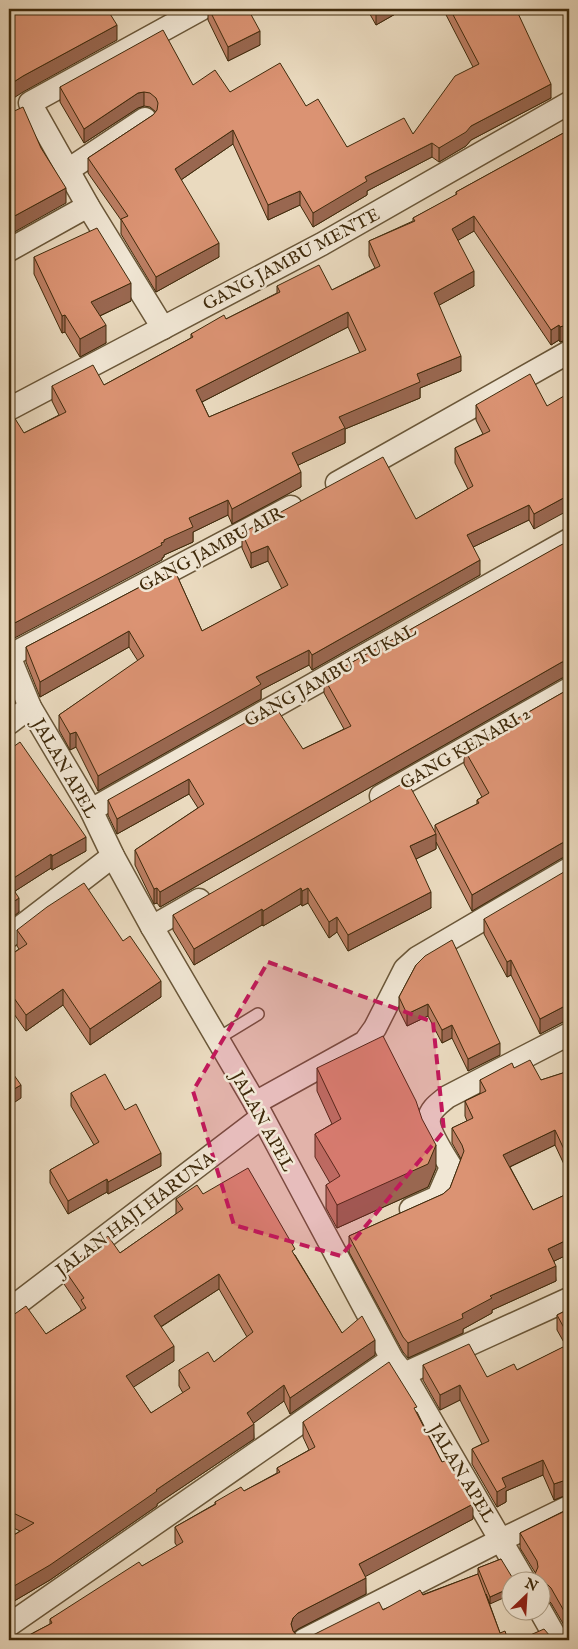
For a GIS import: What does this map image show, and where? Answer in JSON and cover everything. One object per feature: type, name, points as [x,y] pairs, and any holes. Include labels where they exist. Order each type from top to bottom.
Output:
[{"type":"street","points":[[163,328],[68,170],[23,108],[202,9]]},
{"type":"street","name":"GANG JAMBU MENTE","points":[[9,409],[322,244],[569,103]]},
{"type":"street","points":[[68,170],[145,120]]},
{"type":"street","points":[[9,250],[88,206]]},
{"type":"street","name":"GANG JAMBU AIR","points":[[9,656],[316,494],[569,352]]},
{"type":"street","name":"GANG JAMBU TUKAL","points":[[91,810],[569,540]]},
{"type":"street","name":"JALAN APEL","points":[[9,656],[30,707],[91,810],[113,856],[152,927],[258,1110],[341,1241],[398,1367],[520,1572]]},
{"type":"street","name":"GANG KENARI 2","points":[[365,806],[569,689]]},
{"type":"street","points":[[9,723],[30,707]]},
{"type":"street","points":[[9,936],[113,856]]},
{"type":"street","name":"JALAN HAJI HARUNA","points":[[9,1310],[258,1110],[365,1042],[375,1028],[405,968],[417,958],[569,869]]},
{"type":"street","points":[[152,927],[220,888]]},
{"type":"street","points":[[394,1217],[438,1197],[450,1167],[430,1128],[429,1119],[434,1108],[447,1097],[569,1034]]},
{"type":"street","points":[[9,1625],[398,1367],[569,1299]]},
{"type":"street","points":[[304,1640],[569,1507]]},
{"type":"street","points":[[547,1622],[557,1640]]},
{"type":"lane","points":[[217,1039],[258,1014]]},
{"type":"highlighted area","points":[[268,962],[433,1022],[444,1131],[341,1256],[234,1225],[193,1091]]},
{"type":"building","points":[[9,9],[107,9],[117,25],[9,85]]},
{"type":"building","points":[[209,9],[248,9],[260,31],[228,47]]},
{"type":"building","points":[[450,9],[516,9],[551,84],[471,126],[466,132],[439,148],[432,143],[365,177],[367,181],[313,213],[300,191],[268,205],[233,130],[175,169],[219,243],[156,277],[121,219],[128,216],[88,158],[153,115],[157,110],[158,103],[156,98],[150,93],[138,93],[84,129],[60,87],[163,30],[193,85],[215,70],[230,92],[280,63],[306,106],[318,99],[347,147],[404,118],[413,134],[455,76],[479,64]]},
{"type":"building","points":[[23,107],[41,148],[66,188],[9,219],[9,113]]},
{"type":"building","points":[[569,130],[569,324],[560,327],[559,325],[551,330],[474,216],[452,229],[474,271],[434,293],[461,356],[417,374],[420,382],[339,417],[345,428],[292,453],[301,472],[232,509],[228,500],[189,518],[193,527],[164,540],[161,543],[162,545],[9,626],[9,409],[24,433],[66,412],[52,386],[93,365],[104,385],[193,337],[191,334],[224,315],[226,319],[280,292],[277,286],[319,265],[332,290],[380,266],[369,241],[415,221],[413,218],[457,194],[456,192]],"holes":[[[348,312],[366,350],[209,417],[196,390]]]},
{"type":"building","points":[[97,228],[131,283],[91,302],[106,325],[80,339],[65,315],[62,316],[34,257]]},
{"type":"building","points":[[530,374],[547,406],[569,393],[569,495],[534,514],[529,505],[467,535],[480,560],[312,655],[309,650],[256,677],[261,684],[98,776],[76,732],[70,734],[59,715],[144,656],[129,631],[40,682],[26,647],[174,569],[202,631],[288,585],[268,546],[251,553],[242,533],[383,457],[416,519],[473,486],[455,448],[490,431],[476,405]]},
{"type":"building","points":[[569,541],[569,661],[562,662],[160,892],[157,888],[154,889],[135,850],[204,804],[189,779],[117,819],[108,800],[275,706],[303,749],[351,726],[324,678]]},
{"type":"building","points":[[9,675],[14,688],[9,692]]},
{"type":"building","points":[[569,689],[569,841],[562,843],[472,895],[435,825],[479,803],[477,800],[489,793],[464,749]]},
{"type":"building","points":[[20,742],[86,837],[52,856],[51,854],[9,881],[9,750]]},
{"type":"building","points":[[407,781],[436,834],[410,846],[431,892],[348,935],[337,917],[329,922],[308,888],[302,891],[301,888],[194,949],[173,915]]},
{"type":"building","points":[[569,869],[569,1005],[540,1019],[511,960],[507,962],[484,919]]},
{"type":"building","points":[[9,883],[19,898],[9,905]]},
{"type":"building","points":[[84,883],[123,941],[130,936],[161,981],[90,1029],[63,989],[26,1015],[9,991],[9,956],[27,944],[17,930],[47,907]]},
{"type":"building","points":[[452,940],[500,1043],[468,1059],[452,1025],[442,1030],[428,1004],[407,1014],[399,997],[416,965],[425,956]]},
{"type":"building","points":[[383,1036],[436,1145],[428,1164],[337,1205],[326,1185],[340,1176],[315,1134],[341,1119],[317,1068]]},
{"type":"building","points":[[530,1060],[541,1080],[569,1071],[569,1160],[555,1130],[503,1155],[533,1210],[569,1193],[569,1239],[548,1249],[556,1266],[490,1296],[492,1298],[462,1314],[463,1318],[408,1343],[349,1236],[443,1194],[450,1188],[464,1151],[452,1128],[473,1118],[465,1101],[486,1091],[480,1080],[512,1063],[514,1068]]},
{"type":"building","points":[[9,1068],[21,1085],[9,1092]]},
{"type":"building","points":[[105,1074],[125,1110],[136,1104],[161,1153],[108,1182],[107,1179],[68,1201],[50,1170],[99,1142],[71,1093]]},
{"type":"building","points":[[248,1168],[295,1249],[292,1251],[342,1333],[362,1316],[375,1340],[290,1398],[284,1385],[247,1413],[254,1424],[50,1565],[9,1589],[9,1538],[34,1523],[9,1511],[9,1318],[26,1306],[46,1334],[86,1308],[81,1300],[84,1298],[64,1269],[108,1236],[120,1253],[183,1209],[176,1199],[197,1185],[203,1194]],"holes":[[[219,1274],[253,1332],[214,1362],[208,1352],[179,1370],[190,1388],[151,1413],[126,1376],[174,1346],[154,1316]]]},
{"type":"building","points":[[569,1309],[569,1337],[557,1315]]},
{"type":"building","points":[[469,1344],[487,1377],[514,1364],[517,1370],[569,1344],[569,1479],[554,1484],[543,1460],[502,1478],[506,1487],[497,1492],[472,1449],[489,1441],[460,1385],[440,1395],[423,1365]]},
{"type":"building","points":[[389,1362],[417,1407],[414,1408],[442,1462],[447,1460],[473,1504],[359,1564],[366,1578],[298,1613],[293,1618],[291,1624],[293,1631],[297,1636],[309,1637],[379,1602],[383,1610],[420,1590],[423,1595],[478,1574],[500,1633],[505,1631],[508,1640],[20,1640],[52,1623],[50,1619],[139,1562],[142,1566],[183,1542],[175,1527],[216,1504],[215,1502],[241,1487],[244,1491],[280,1472],[277,1468],[315,1447],[303,1422]]},
{"type":"building","points":[[569,1506],[569,1622],[550,1587],[550,1572],[536,1572],[538,1567],[537,1561],[520,1533],[567,1510],[566,1508]]},
{"type":"building","points":[[501,1559],[509,1572],[500,1572],[500,1592],[490,1597],[478,1568]]},
{"type":"building","points":[[569,1628],[569,1640],[519,1640],[544,1629],[550,1636],[556,1638],[563,1636],[568,1632]]}]
